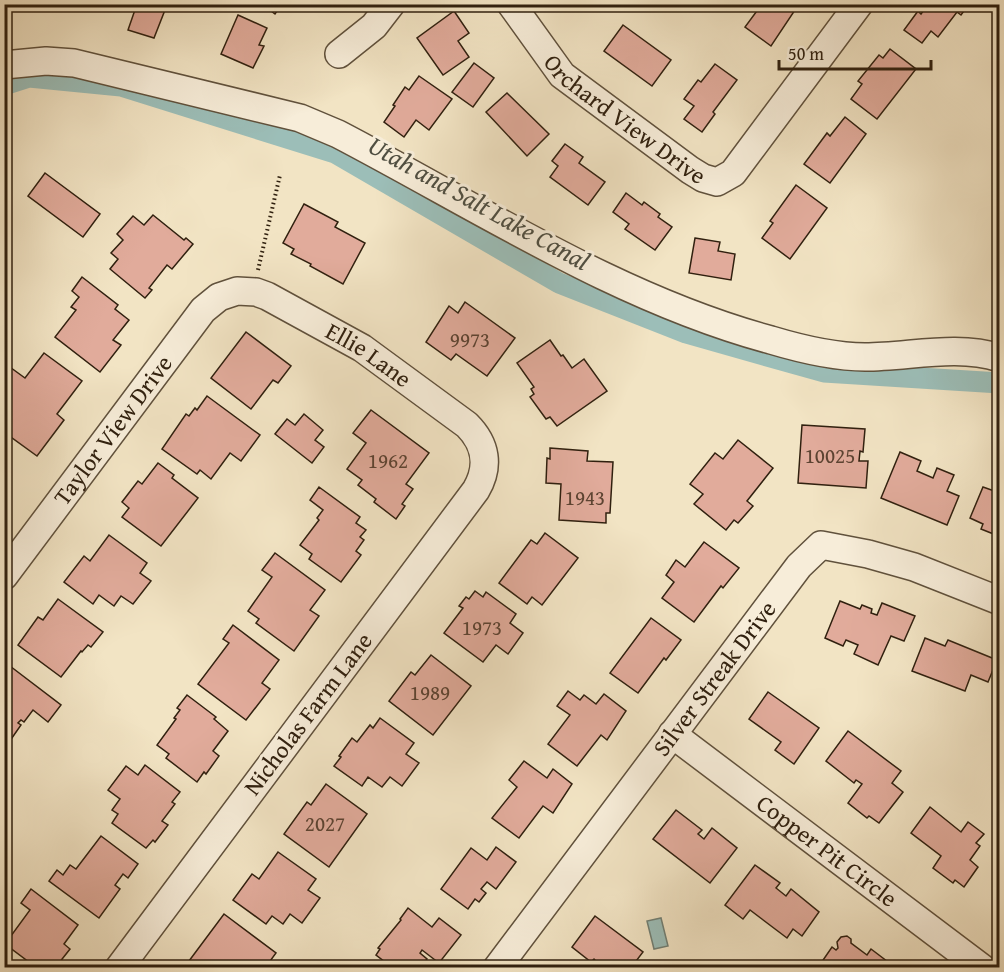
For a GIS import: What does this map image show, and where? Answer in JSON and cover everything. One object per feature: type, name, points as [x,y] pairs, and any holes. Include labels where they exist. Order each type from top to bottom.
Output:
[{"type":"street","points":[[339,54],[374,26],[391,4]]},
{"type":"street","name":"Orchard View Drive","points":[[512,4],[562,75],[690,170],[703,178],[717,182],[733,172],[859,4]]},
{"type":"street","points":[[4,64],[46,60],[74,63],[300,118],[339,134],[567,258],[614,281],[695,315],[770,340],[821,352],[863,357],[963,350],[985,353],[999,358]]},
{"type":"street","name":"Ellie Lane","points":[[228,293],[247,291],[267,296],[362,348],[467,425],[475,434],[485,456]]},
{"type":"street","name":"Taylor View Drive","points":[[4,576],[203,310],[210,302],[228,293]]},
{"type":"street","name":"Nicholas Farm Lane","points":[[119,968],[476,490],[485,468],[485,456]]},
{"type":"street","name":"Silver Streak Drive","points":[[502,966],[672,734],[800,566],[822,545],[868,554],[914,567],[999,602]]},
{"type":"street","name":"Copper Pit Circle","points":[[672,734],[982,968]]},
{"type":"path","points":[[258,271],[280,175]]},
{"type":"water","points":[[661,918],[668,946],[654,949],[647,921]]},
{"type":"building","points":[[137,4],[171,4],[168,11],[165,10],[154,38],[128,30]]},
{"type":"building","points":[[262,4],[282,4],[275,14]]},
{"type":"building","points":[[762,4],[799,4],[771,46],[745,27]]},
{"type":"building","points":[[924,4],[969,4],[961,15],[957,12],[938,37],[931,31],[922,43],[904,30],[918,11],[921,14],[926,7]]},
{"type":"building","points":[[454,11],[469,33],[458,41],[469,57],[443,75],[417,38]]},
{"type":"building","points":[[238,15],[267,28],[259,45],[264,46],[253,68],[221,54]]},
{"type":"building","points":[[623,25],[671,60],[652,86],[604,51]]},
{"type":"building","points":[[890,49],[916,69],[877,119],[851,99],[862,84],[858,81],[879,55],[883,58]]},
{"type":"building","points":[[474,63],[494,78],[473,107],[452,92]]},
{"type":"building","points":[[715,64],[737,80],[713,112],[715,114],[702,132],[684,119],[694,106],[684,99],[698,80],[701,82]]},
{"type":"building","points":[[419,76],[452,99],[429,130],[416,120],[404,137],[384,122],[405,87],[409,90]]},
{"type":"building","points":[[507,93],[549,134],[527,156],[486,112]]},
{"type":"building","points":[[845,117],[866,134],[830,183],[804,164],[827,133],[830,136]]},
{"type":"building","points":[[565,144],[583,157],[579,163],[605,182],[588,205],[550,177],[558,166],[552,161]]},
{"type":"building","points":[[45,173],[100,214],[83,237],[28,196]]},
{"type":"building","points":[[796,185],[827,208],[790,259],[762,238],[773,223],[770,221]]},
{"type":"building","points":[[626,193],[642,205],[644,202],[660,214],[658,217],[672,227],[655,250],[625,229],[629,224],[613,212]]},
{"type":"building","points":[[304,204],[338,222],[335,227],[365,243],[343,284],[291,254],[294,249],[283,243]]},
{"type":"building","points":[[153,215],[184,240],[186,238],[193,244],[172,269],[167,265],[149,288],[152,290],[145,298],[110,269],[118,259],[111,253],[123,240],[117,234],[133,216],[144,225]]},
{"type":"building","points":[[695,238],[720,242],[718,251],[735,254],[731,280],[689,273]]},
{"type":"building","points":[[82,277],[118,305],[115,309],[129,320],[113,340],[121,345],[100,372],[55,337],[76,310],[71,307],[79,297],[72,291]]},
{"type":"building","points":[[465,302],[515,338],[487,376],[456,354],[451,360],[426,342],[449,306],[458,313]]},
{"type":"building","points":[[246,332],[291,366],[278,383],[273,380],[251,409],[211,378]]},
{"type":"building","points":[[550,340],[572,368],[584,359],[607,391],[557,426],[550,417],[546,419],[530,397],[534,394],[531,389],[534,387],[517,363]]},
{"type":"building","points":[[44,353],[82,381],[57,414],[64,420],[37,456],[4,432],[4,405],[9,399],[4,396],[4,369],[7,365],[25,378]]},
{"type":"building","points":[[207,396],[260,435],[241,461],[230,453],[211,479],[200,470],[197,474],[162,449],[186,414],[189,416],[195,408],[197,410]]},
{"type":"building","points":[[371,410],[429,453],[406,484],[413,489],[402,504],[405,506],[396,519],[374,502],[376,499],[358,485],[362,480],[347,469],[366,443],[353,433]]},
{"type":"building","points":[[304,414],[323,430],[315,440],[324,447],[312,463],[275,434],[287,419],[295,425]]},
{"type":"building","points":[[802,425],[865,429],[863,452],[860,451],[859,461],[868,461],[866,488],[798,483]]},
{"type":"building","points":[[738,440],[773,468],[747,501],[753,506],[738,523],[734,520],[726,530],[694,504],[703,494],[690,484],[715,453],[723,459]]},
{"type":"building","points":[[550,448],[588,451],[587,461],[613,462],[610,513],[606,513],[606,523],[559,520],[561,484],[546,483],[547,458],[550,459]]},
{"type":"building","points":[[900,452],[921,461],[917,471],[933,478],[937,468],[954,475],[947,491],[959,496],[947,525],[881,498]]},
{"type":"building","points":[[158,463],[174,475],[172,478],[198,498],[161,546],[122,517],[129,508],[122,502],[138,481],[142,484]]},
{"type":"building","points":[[319,487],[360,517],[356,523],[366,530],[360,537],[364,540],[356,551],[361,555],[341,582],[309,559],[312,554],[300,545],[319,520],[317,518],[323,510],[310,500]]},
{"type":"building","points":[[983,487],[1000,493],[1000,533],[996,535],[981,529],[983,524],[970,518]]},
{"type":"building","points":[[545,533],[578,558],[542,605],[532,597],[527,604],[499,583],[531,540],[537,544]]},
{"type":"building","points":[[109,535],[147,563],[140,573],[151,581],[133,604],[121,596],[114,606],[99,595],[93,604],[64,582],[84,556],[90,561]]},
{"type":"building","points":[[704,542],[739,568],[723,588],[721,586],[694,622],[662,598],[674,582],[666,575],[676,560],[685,567]]},
{"type":"building","points":[[275,553],[325,590],[310,610],[319,616],[294,651],[256,623],[259,619],[248,611],[272,577],[262,570]]},
{"type":"building","points":[[475,591],[483,597],[486,592],[516,614],[510,623],[523,633],[508,654],[496,645],[483,662],[444,633],[463,608],[459,606]]},
{"type":"building","points":[[58,599],[103,632],[91,647],[88,645],[81,651],[61,677],[18,645],[38,617],[43,620]]},
{"type":"building","points":[[840,601],[860,609],[862,605],[872,609],[871,613],[877,615],[882,603],[915,616],[904,641],[891,636],[878,665],[854,654],[858,645],[846,640],[843,646],[825,638]]},
{"type":"building","points":[[651,618],[681,640],[666,660],[664,658],[638,693],[610,673]]},
{"type":"building","points":[[233,625],[279,660],[262,683],[270,689],[246,720],[198,684],[229,643],[223,639]]},
{"type":"building","points":[[925,638],[945,646],[948,640],[997,660],[988,682],[971,675],[965,691],[912,671]]},
{"type":"building","points":[[431,655],[471,686],[433,735],[389,701],[411,672],[415,675]]},
{"type":"building","points":[[6,663],[61,705],[48,722],[33,710],[24,722],[21,720],[18,723],[21,725],[7,745],[4,744],[4,666]]},
{"type":"building","points":[[568,691],[580,700],[584,695],[596,704],[604,694],[626,711],[607,740],[601,735],[577,766],[548,744],[570,715],[557,706]]},
{"type":"building","points":[[768,692],[819,728],[794,764],[775,750],[781,742],[749,719]]},
{"type":"building","points":[[187,695],[216,717],[214,719],[228,731],[213,751],[219,756],[197,782],[166,758],[169,754],[157,745],[176,719],[174,718],[180,710],[177,708]]},
{"type":"building","points":[[380,718],[414,743],[406,754],[419,763],[402,786],[390,777],[382,787],[368,777],[362,786],[334,766],[352,738],[357,742],[370,725],[373,728]]},
{"type":"building","points":[[848,731],[901,771],[892,783],[903,792],[879,823],[869,816],[867,818],[848,803],[862,784],[856,780],[854,783],[826,761]]},
{"type":"building","points":[[524,761],[547,778],[553,769],[572,784],[553,813],[543,806],[519,838],[492,818],[517,787],[509,780]]},
{"type":"building","points":[[145,765],[180,792],[172,802],[175,804],[162,821],[168,825],[155,842],[153,840],[146,848],[112,823],[118,814],[112,810],[120,799],[108,790],[126,766],[138,775]]},
{"type":"building","points":[[326,784],[367,814],[329,867],[284,834],[307,802],[311,805]]},
{"type":"building","points":[[930,807],[961,832],[968,822],[984,834],[976,843],[980,846],[970,860],[978,867],[964,887],[955,880],[953,883],[933,868],[941,856],[911,833]]},
{"type":"building","points":[[676,810],[702,830],[698,834],[704,839],[712,828],[737,848],[710,883],[653,839]]},
{"type":"building","points":[[101,836],[138,864],[128,878],[123,874],[115,885],[120,889],[99,918],[49,881],[57,870],[63,875],[70,865],[76,869]]},
{"type":"building","points":[[496,847],[516,862],[496,889],[487,882],[481,889],[486,893],[479,902],[475,899],[468,909],[441,889],[471,848],[487,860]]},
{"type":"building","points":[[278,852],[316,879],[308,890],[320,898],[302,923],[290,914],[283,924],[272,916],[266,924],[233,900],[252,874],[259,879]]},
{"type":"building","points":[[755,865],[780,883],[776,888],[786,896],[791,889],[819,912],[802,936],[793,929],[787,938],[750,910],[743,919],[725,905]]},
{"type":"building","points":[[31,889],[78,925],[64,944],[70,949],[55,968],[37,968],[5,944],[30,910],[21,903]]},
{"type":"building","points":[[408,908],[432,927],[439,918],[461,935],[439,963],[422,950],[420,953],[427,959],[421,968],[393,968],[376,955],[380,949],[378,948]]},
{"type":"building","points":[[224,914],[276,953],[265,968],[255,961],[250,968],[189,968],[186,965]]},
{"type":"building","points":[[595,916],[643,952],[633,965],[637,968],[602,968],[594,959],[591,962],[572,947]]},
{"type":"building","points":[[847,936],[851,939],[851,943],[867,955],[871,949],[896,968],[821,968],[819,966],[832,947],[836,950],[837,942],[841,937]]},
{"type":"waterway","name":"Utah and Salt Lake Canal","points":[[4,85],[29,77],[121,86],[335,153],[559,283],[686,333],[824,372],[1000,383]]}]
